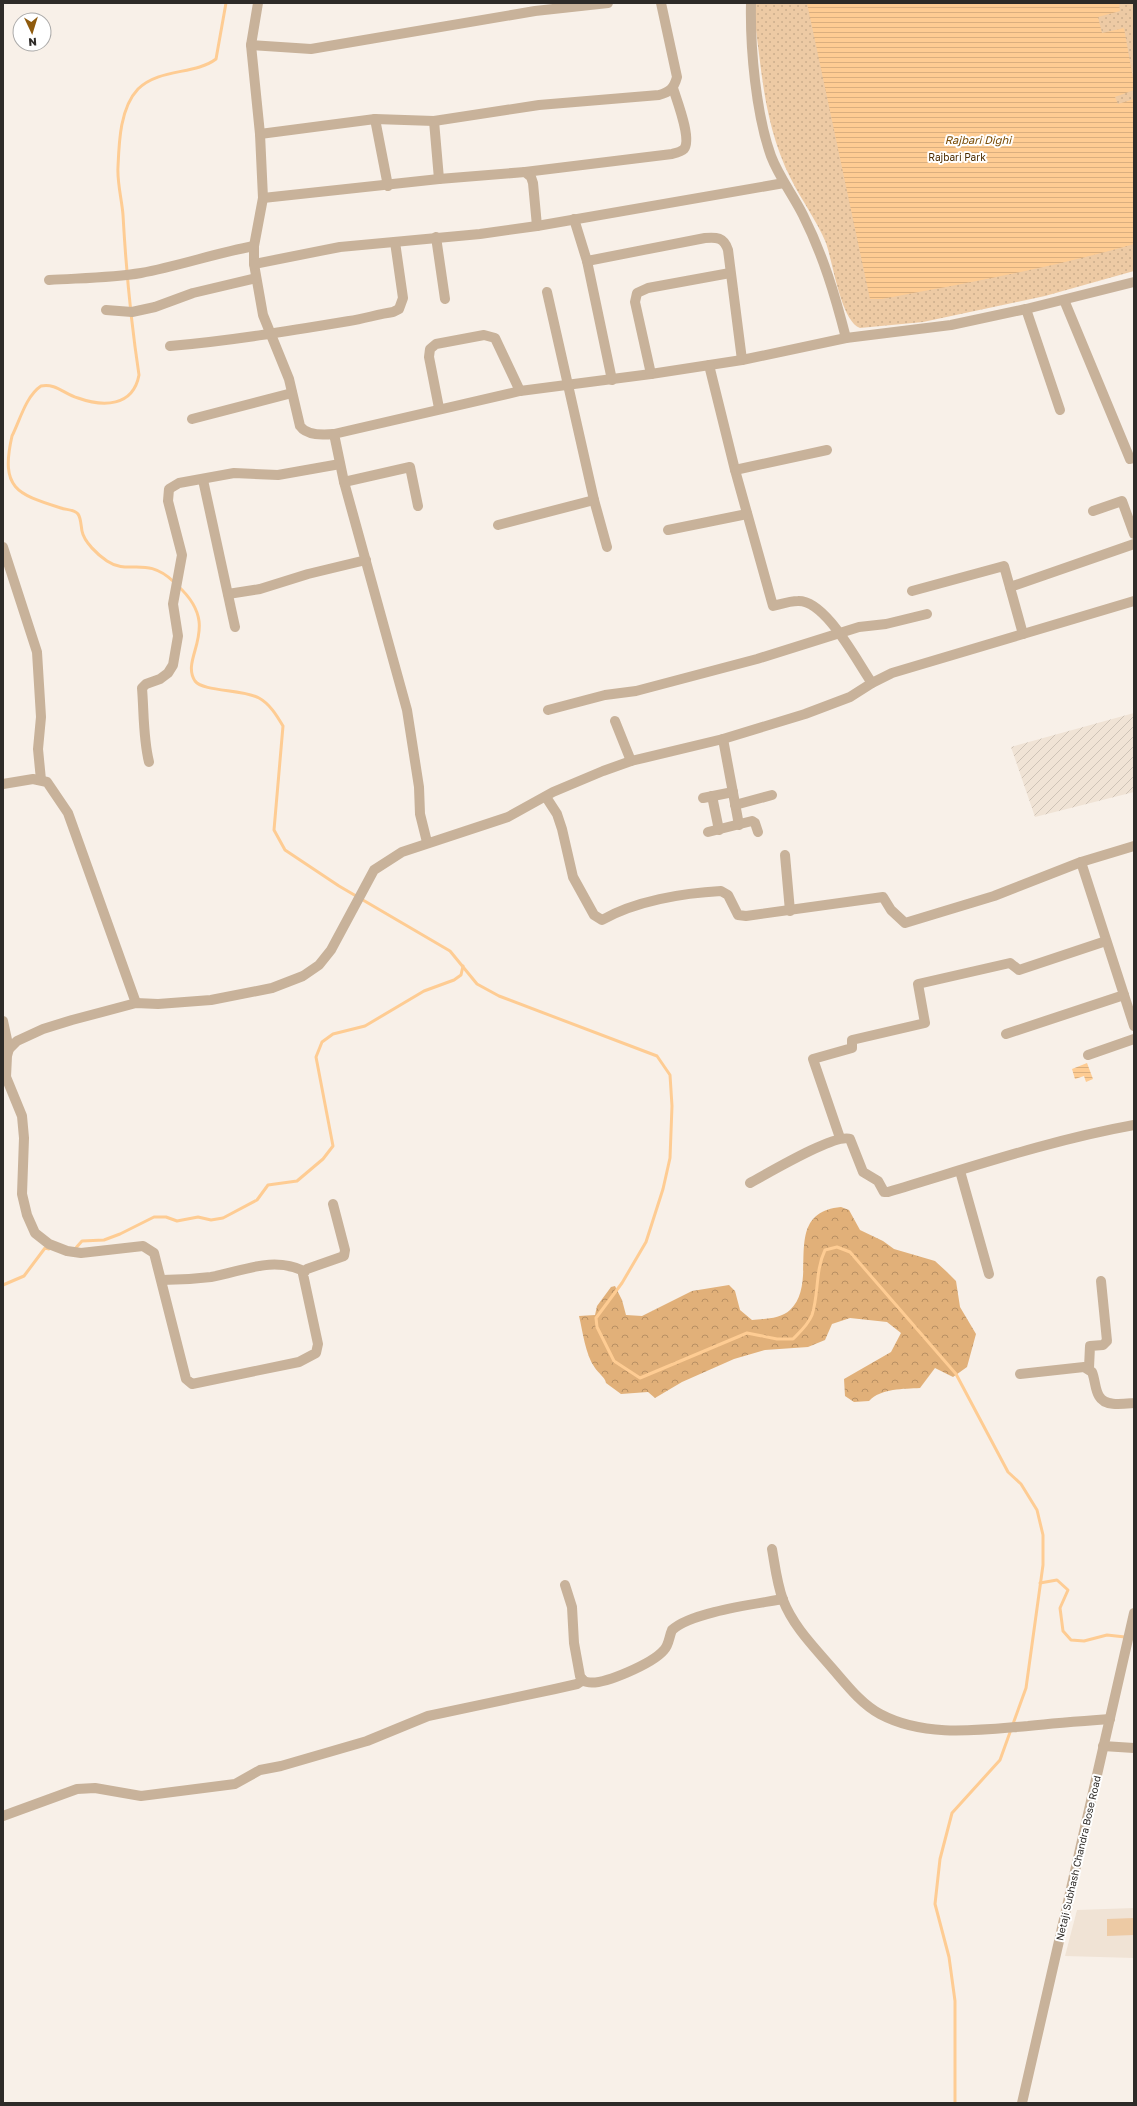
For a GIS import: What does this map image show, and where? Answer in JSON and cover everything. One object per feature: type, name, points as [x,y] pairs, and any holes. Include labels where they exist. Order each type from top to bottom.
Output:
[{"type":"street","points":[[258,3],[251,45],[260,134],[263,198],[254,246],[254,264],[260,302],[269,332],[287,371],[298,419],[302,429],[314,434],[334,434],[439,408],[520,391],[567,384],[612,380],[742,360],[846,338],[951,325],[1026,309],[1134,282]]},
{"type":"street","points":[[251,45],[311,49],[551,6],[608,3]]},
{"type":"street","points":[[263,198],[388,186],[439,178],[525,172],[672,154],[683,150],[686,144],[687,135],[674,88],[677,77],[661,3]]},
{"type":"street","points":[[751,3],[760,112],[771,156],[784,183],[803,214],[821,253],[834,290],[846,338]]},
{"type":"street","points":[[260,134],[375,119],[434,120],[539,105],[659,95],[674,88]]},
{"type":"street","points":[[375,119],[388,186]]},
{"type":"street","points":[[434,120],[439,178]]},
{"type":"street","points":[[525,172],[531,177],[533,183],[537,226]]},
{"type":"street","points":[[254,264],[340,247],[537,226],[784,183]]},
{"type":"street","points":[[574,219],[587,261],[612,380]]},
{"type":"street","points":[[436,237],[445,299]]},
{"type":"street","points":[[587,261],[718,237],[726,244],[742,360]]},
{"type":"street","points":[[170,346],[223,341],[269,332],[350,321],[399,309],[403,298],[395,242]]},
{"type":"street","points":[[49,280],[125,275],[254,246]]},
{"type":"street","points":[[650,374],[635,302],[637,293],[648,288],[730,273]]},
{"type":"street","points":[[106,310],[128,311],[172,302],[193,293],[256,278]]},
{"type":"street","points":[[547,292],[594,500],[607,547]]},
{"type":"street","points":[[1064,300],[1130,459],[1134,458]]},
{"type":"street","points":[[1026,309],[1060,410]]},
{"type":"street","points":[[439,408],[429,358],[430,349],[436,344],[490,335],[497,342],[520,391]]},
{"type":"street","points":[[709,365],[735,470],[773,606],[799,601],[810,604],[823,612],[840,632],[872,683]]},
{"type":"street","points":[[192,419],[292,394]]},
{"type":"street","points":[[334,434],[344,482],[411,727],[420,814],[427,842]]},
{"type":"street","points":[[735,470],[827,450]]},
{"type":"street","points":[[149,762],[146,749],[145,713],[142,688],[164,677],[173,665],[178,636],[172,604],[181,565],[181,550],[168,501],[168,492],[172,486],[179,483],[203,480],[241,472],[268,476],[340,464]]},
{"type":"street","points":[[344,482],[410,467],[418,506]]},
{"type":"street","points":[[203,480],[235,627]]},
{"type":"street","points":[[498,525],[594,500]]},
{"type":"street","points":[[1093,511],[1122,501],[1134,534]]},
{"type":"street","points":[[668,530],[747,514]]},
{"type":"street","points":[[1010,587],[1134,544]]},
{"type":"street","points":[[3,547],[36,652],[41,717],[38,749],[41,780]]},
{"type":"street","points":[[228,594],[260,589],[308,574],[366,560]]},
{"type":"street","points":[[912,591],[1004,566],[1023,634]]},
{"type":"street","points":[[9,1049],[17,1041],[43,1029],[136,1003],[158,1004],[211,1000],[272,988],[304,976],[314,969],[327,956],[372,875],[388,860],[402,852],[427,842],[508,817],[576,782],[631,761],[723,739],[805,714],[850,697],[872,683],[892,673],[921,663],[1134,601]]},
{"type":"street","points":[[548,710],[605,695],[636,691],[757,659],[859,627],[886,624],[927,614]]},
{"type":"street","points":[[615,721],[631,761]]},
{"type":"street","points":[[723,739],[739,825]]},
{"type":"street","points":[[3,784],[33,779],[41,780],[51,786],[68,813],[136,1003]]},
{"type":"street","points":[[719,830],[708,797],[733,792]]},
{"type":"street","points":[[735,805],[772,795]]},
{"type":"street","points":[[546,797],[557,814],[562,829],[572,877],[594,915],[602,920],[631,907],[659,900],[721,891],[728,895],[738,915],[757,916],[883,897],[891,910],[905,923],[994,896],[1081,862],[1134,846]]},
{"type":"street","points":[[708,832],[752,821],[755,823],[758,832]]},
{"type":"street","points":[[785,855],[790,911]]},
{"type":"street","points":[[1081,862],[1134,1026]]},
{"type":"street","points":[[840,1138],[813,1059],[852,1048],[852,1040],[926,1023],[918,984],[1010,963],[1019,970],[1106,941]]},
{"type":"street","points":[[1006,1034],[1124,995]]},
{"type":"street","points":[[3,1021],[9,1049],[6,1060],[6,1077],[21,1112],[23,1130],[22,1194],[30,1223],[40,1237],[49,1244],[66,1251],[82,1253],[143,1246],[154,1253],[186,1379],[192,1384],[299,1362],[316,1353],[318,1344],[303,1280],[304,1271]]},
{"type":"street","points":[[1088,1055],[1134,1039]]},
{"type":"street","points":[[750,1183],[802,1154],[840,1138],[850,1139],[864,1172],[878,1181],[884,1192],[888,1192],[960,1171],[1020,1151],[1076,1136],[1134,1125]]},
{"type":"street","points":[[960,1171],[989,1274]]},
{"type":"street","points":[[162,1280],[210,1277],[267,1264],[286,1264],[304,1271],[344,1256],[345,1250],[333,1204]]},
{"type":"street","points":[[1101,1281],[1108,1341],[1103,1345],[1090,1346],[1089,1368],[1095,1378],[1098,1395],[1103,1400],[1113,1404],[1134,1404]]},
{"type":"street","points":[[1020,1374],[1075,1366],[1089,1368]]},
{"type":"street","points":[[772,1549],[783,1599],[793,1620],[804,1636],[866,1704],[880,1714],[926,1729],[949,1731],[1110,1719]]},
{"type":"street","points":[[565,1585],[572,1607],[574,1643],[579,1669],[583,1680],[589,1683],[600,1681],[632,1670],[665,1650],[674,1628],[697,1618],[714,1612],[783,1599]]},
{"type":"street","name":"Netaji Subhash Chandra Bose Road","points":[[1022,2103],[1134,1615]]},
{"type":"street","points":[[3,1816],[77,1789],[95,1788],[141,1796],[235,1784],[260,1770],[367,1741],[428,1716],[555,1690],[577,1684],[583,1680]]},
{"type":"street","points":[[1103,1746],[1134,1748]]},
{"type":"shaded area","points":[[1134,713],[1134,792],[1035,817],[1011,747]]},
{"type":"shaded area","points":[[1134,1908],[1134,1958],[1065,1956],[1077,1910]]},
{"type":"green space","name":"Rajbari Dighi","points":[[755,3],[1134,3],[1134,271],[1045,296],[923,322],[860,328],[853,323],[848,315],[838,290],[826,243],[791,179],[773,134],[763,86],[756,28]]},
{"type":"green space","points":[[841,1207],[849,1210],[860,1230],[883,1241],[894,1249],[935,1261],[956,1281],[960,1307],[976,1334],[967,1367],[953,1377],[935,1368],[920,1388],[886,1391],[869,1401],[854,1402],[845,1396],[844,1379],[891,1352],[901,1333],[887,1322],[850,1318],[832,1324],[825,1340],[808,1347],[765,1350],[734,1359],[682,1382],[655,1398],[648,1392],[621,1394],[606,1383],[595,1368],[587,1350],[579,1316],[595,1315],[597,1306],[611,1287],[615,1286],[622,1300],[626,1315],[642,1316],[692,1291],[729,1285],[735,1291],[740,1310],[752,1320],[772,1318],[782,1315],[790,1310],[799,1297],[802,1283],[806,1235],[811,1222],[822,1212]]},
{"type":"green space","points":[[1134,1918],[1134,1935],[1107,1936],[1107,1919]]},
{"type":"water","name":"Rajbari Dighi","points":[[807,3],[1119,3],[1120,11],[1098,17],[1102,33],[1124,28],[1134,84],[1134,90],[1115,97],[1118,104],[1134,99],[1134,244],[1103,253],[1008,274],[882,299],[870,299]]},
{"type":"water","points":[[1087,1063],[1093,1079],[1086,1082],[1084,1076],[1075,1079],[1072,1069]]},
{"type":"waterway","points":[[174,582],[155,569],[146,567],[123,567],[115,565],[103,558],[85,539],[80,518],[76,512],[33,498],[23,493],[16,487],[8,468],[9,454],[12,436],[27,402],[41,386],[46,385],[56,387],[73,396],[97,403],[116,402],[124,399],[136,386],[139,375],[129,295],[123,215],[118,173],[120,136],[124,115],[132,97],[138,89],[147,82],[166,74],[198,67],[216,59],[226,3]]},
{"type":"waterway","points":[[178,586],[191,601],[198,615],[198,640],[192,662],[192,672],[195,681],[199,685],[206,687],[244,693],[259,698],[270,707],[283,726],[274,830],[285,850],[339,886],[450,951],[477,984],[499,996],[657,1056],[670,1075],[672,1106],[670,1158],[663,1189],[646,1242],[622,1283],[596,1318],[597,1327],[614,1361],[640,1378],[747,1333],[777,1339],[793,1339],[806,1325],[812,1315],[816,1299],[818,1274],[825,1250],[837,1247],[850,1252],[956,1374],[1008,1472],[1021,1484],[1037,1510],[1043,1535],[1043,1565],[1026,1688],[1000,1760],[952,1813],[940,1859],[935,1904],[949,1957],[955,2001],[955,2103]]},
{"type":"waterway","points":[[74,1250],[82,1241],[104,1240],[120,1234],[154,1217],[166,1217],[177,1221],[198,1217],[211,1220],[223,1218],[257,1200],[268,1185],[297,1181],[323,1159],[333,1146],[316,1057],[322,1042],[333,1034],[365,1026],[424,991],[454,980],[461,975],[463,966]]},
{"type":"waterway","points":[[3,1285],[24,1276],[45,1248],[49,1249]]},
{"type":"waterway","points":[[1040,1583],[1057,1580],[1068,1590],[1060,1608],[1063,1631],[1071,1640],[1084,1641],[1107,1635],[1134,1638]]},
{"type":"park label","name":"Rajbari Park","points":[[957,157]]}]
